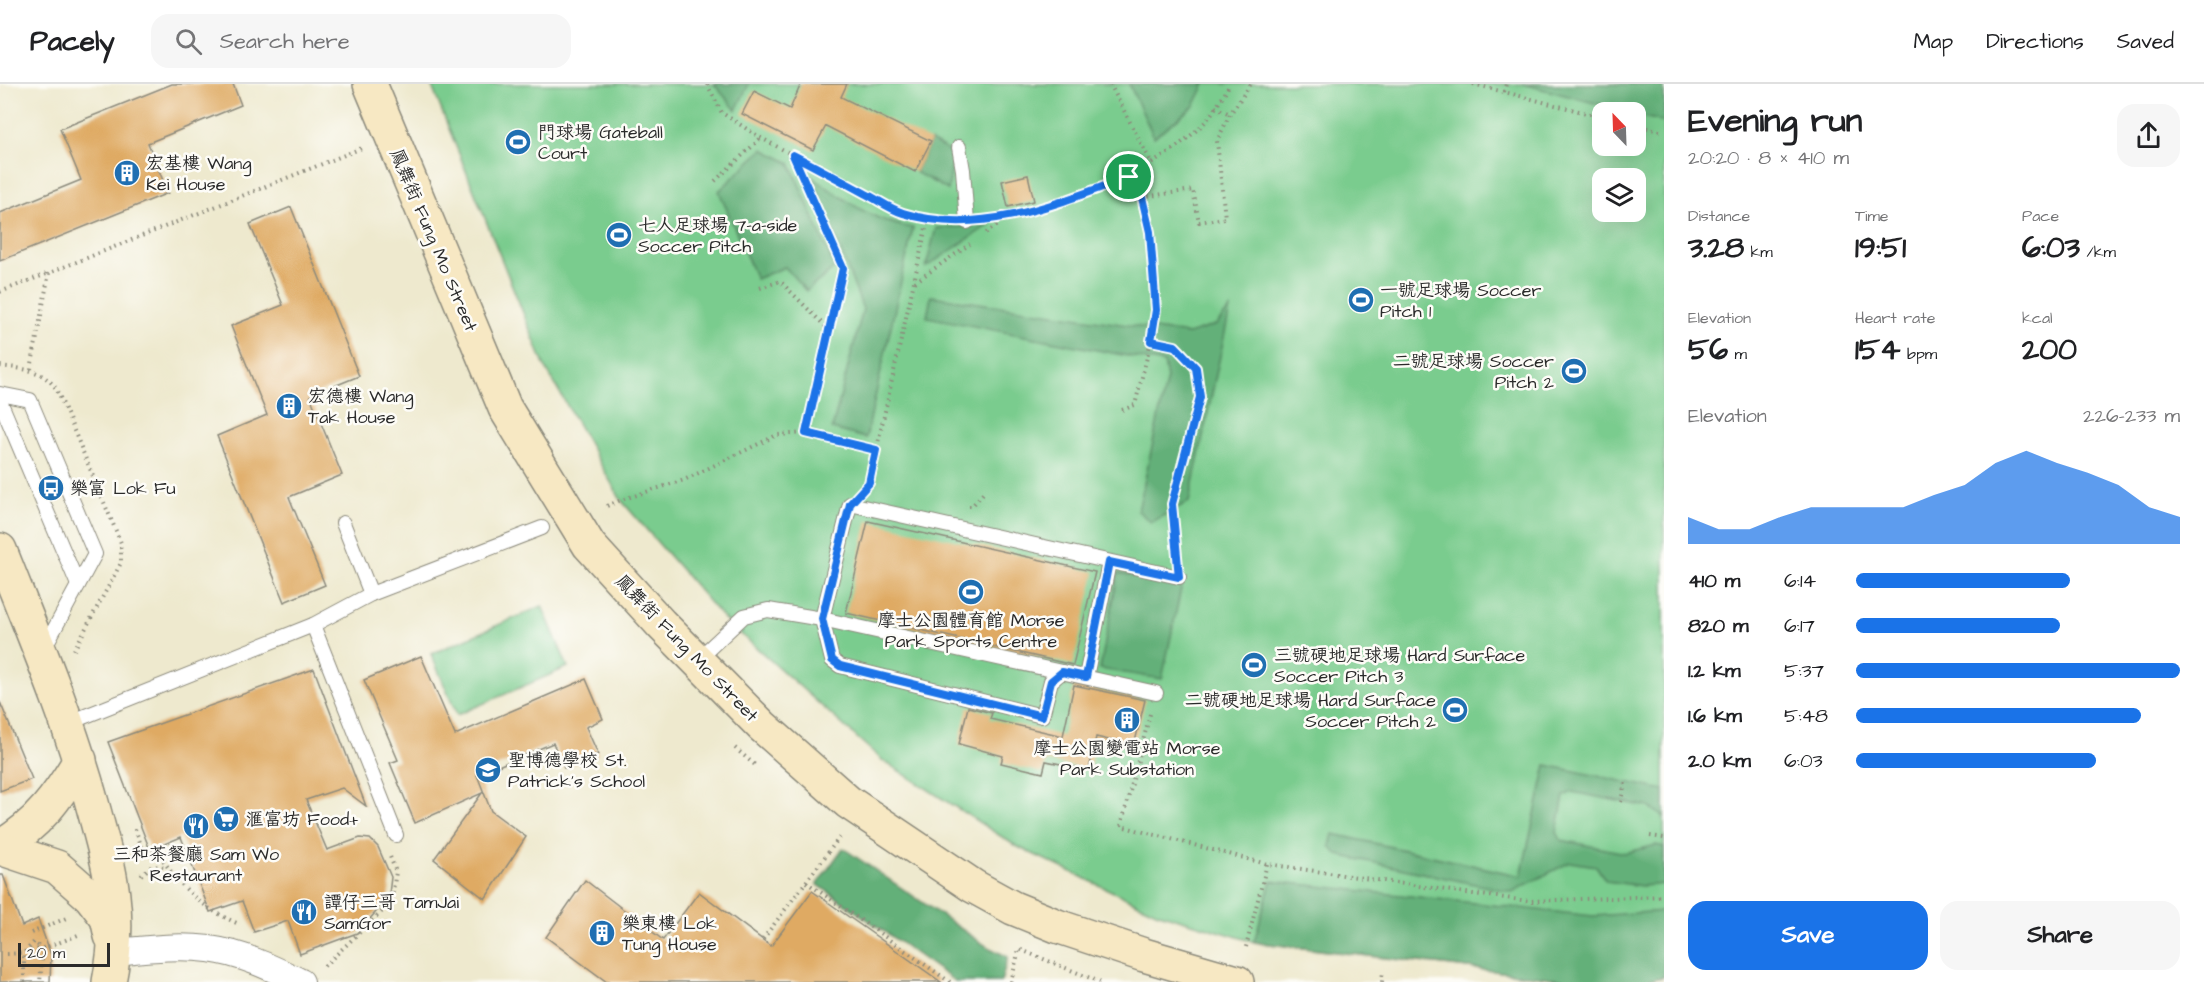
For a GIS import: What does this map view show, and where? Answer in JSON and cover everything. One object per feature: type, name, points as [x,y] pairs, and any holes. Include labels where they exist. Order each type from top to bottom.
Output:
[{"type":"main road","name":"鳳舞街 Fung Mo Street","points":[[370,84],[505,408],[589,545],[697,660],[762,726],[848,802],[974,886],[1013,908],[1057,926],[1144,955],[1237,982]]},
{"type":"main road","points":[[3,565],[42,653],[68,723],[110,868],[115,895],[112,967]]},
{"type":"main road","points":[[0,848],[43,815],[60,794],[80,760]]},
{"type":"main road","points":[[0,848],[57,867],[90,896],[107,918],[112,967]]},
{"type":"street","points":[[112,967],[165,946],[210,949],[310,977]]},
{"type":"lane","points":[[958,147],[963,170],[968,222]]},
{"type":"lane","points":[[0,394],[30,400],[95,554],[42,653]]},
{"type":"lane","points":[[0,400],[78,585]]},
{"type":"lane","points":[[1062,672],[1051,681],[1042,716],[840,666],[832,660],[822,619],[850,504],[1179,577]]},
{"type":"lane","points":[[343,523],[371,594]]},
{"type":"lane","points":[[68,723],[313,625],[371,594],[542,528]]},
{"type":"lane","points":[[1086,677],[1109,562]]},
{"type":"lane","points":[[697,660],[744,616],[768,610],[822,619],[1156,693]]},
{"type":"lane","points":[[313,625],[396,835]]},
{"type":"path","points":[[707,84],[722,113],[761,138],[900,212],[928,219],[968,222],[1050,207],[1129,177],[1152,164],[1201,126],[1229,84]]},
{"type":"path","points":[[1110,84],[1152,164]]},
{"type":"path","points":[[1142,196],[1193,190],[1199,222],[1225,218],[1217,141],[1230,114],[1251,84]]},
{"type":"path","points":[[1473,84],[1592,114]]},
{"type":"path","points":[[1504,92],[1506,84]]},
{"type":"path","points":[[1215,108],[1230,114]]},
{"type":"path","points":[[1646,128],[1664,132]]},
{"type":"path","points":[[715,181],[761,138]]},
{"type":"path","points":[[0,292],[363,148]]},
{"type":"path","points":[[793,155],[843,268],[806,433]]},
{"type":"path","points":[[1122,410],[1135,405],[1151,341],[1156,310],[1150,232],[1142,196],[1129,177]]},
{"type":"path","points":[[914,282],[998,225],[1003,217]]},
{"type":"path","points":[[850,504],[869,483],[928,219]]},
{"type":"path","points":[[0,366],[31,369],[49,273]]},
{"type":"path","points":[[760,288],[780,281],[829,330]]},
{"type":"path","points":[[1151,341],[1175,346],[1196,368],[1200,397],[1172,504],[1179,577]]},
{"type":"path","points":[[607,506],[684,480],[777,435],[806,433],[876,450]]},
{"type":"path","points":[[869,483],[880,486]]},
{"type":"path","points":[[961,504],[972,507],[985,491]]},
{"type":"path","points":[[1156,693],[1121,826],[1267,864],[1529,901],[1664,896]]},
{"type":"path","points":[[1621,802],[1625,782]]},
{"type":"path","points":[[763,939],[843,833]]},
{"type":"path","points":[[310,977],[391,903],[396,872],[383,842],[396,835]]},
{"type":"path","points":[[1650,836],[1664,838]]},
{"type":"path","points":[[171,852],[184,845]]},
{"type":"path","points":[[1246,946],[1267,864]]},
{"type":"path","points":[[140,877],[152,866],[167,867],[193,898],[240,924]]},
{"type":"path","points":[[162,869],[167,867]]},
{"type":"path","points":[[806,882],[950,982]]},
{"type":"path","points":[[31,933],[75,914]]},
{"type":"path","points":[[7,954],[24,954],[43,949],[79,935]]},
{"type":"path","points":[[24,982],[24,954],[34,942],[43,949]]},
{"type":"path","points":[[40,982],[43,949]]},
{"type":"path","points":[[1011,982],[1019,949],[1100,982]]},
{"type":"path","points":[[1382,982],[1383,971]]},
{"type":"green space","points":[[431,84],[1631,84],[1664,91],[1664,977],[1637,982],[1585,982],[1254,942],[1156,912],[1016,846],[882,760],[722,617],[621,500],[544,365]]},
{"type":"green space","points":[[714,84],[749,84],[736,110]]},
{"type":"green space","points":[[1129,84],[1205,84],[1194,106],[1154,137]]},
{"type":"green space","points":[[1523,84],[1664,84],[1664,122],[1646,118],[1646,102],[1592,102]]},
{"type":"green space","points":[[931,141],[949,151],[953,162],[948,190],[915,172]]},
{"type":"green space","points":[[763,149],[790,163],[835,268],[806,291],[785,267],[756,279],[719,191]]},
{"type":"green space","points":[[812,177],[872,215],[913,228],[866,438],[832,429],[863,309]]},
{"type":"green space","points":[[989,225],[926,267],[936,228]]},
{"type":"green space","points":[[931,296],[1188,334],[1216,325],[1230,309],[1189,502],[1151,522],[1138,511],[1167,378],[1164,363],[927,317]]},
{"type":"green space","points":[[1118,573],[1182,584],[1162,679],[1100,669]]},
{"type":"green space","points":[[542,606],[568,667],[457,715],[431,654]]},
{"type":"green space","points":[[1546,765],[1664,790],[1664,817],[1649,807],[1572,792],[1564,796],[1557,832],[1561,840],[1625,853],[1656,845],[1664,847],[1664,884],[1642,886],[1606,881],[1596,866],[1570,862],[1512,892],[1338,855],[1330,846],[1333,834],[1521,876]]},
{"type":"green space","points":[[843,848],[988,947],[1008,957],[1001,982],[956,982],[817,884]]},
{"type":"green space","points":[[1271,881],[1593,916],[1664,911],[1664,977],[1637,982],[1585,982],[1254,942]]},
{"type":"building","name":"宏基樓 Wang Kei House","points":[[172,84],[233,84],[241,105],[148,143],[168,193],[0,261],[0,213],[81,180],[60,129]]},
{"type":"building","points":[[801,84],[847,84],[841,97],[931,141],[915,172],[826,126],[813,150],[742,114],[754,91],[790,109]]},
{"type":"building","points":[[1028,175],[1034,201],[1008,207],[1002,181]]},
{"type":"building","name":"宏德樓 Wang Tak House","points":[[291,207],[359,376],[310,396],[342,475],[289,497],[325,585],[284,602],[217,436],[267,415],[231,326],[283,305],[250,224]]},
{"type":"building","name":"摩士公園體育館 Morse Park Sports Centre","points":[[868,521],[1095,572],[1073,665],[846,613]]},
{"type":"building","points":[[421,656],[455,735],[586,679],[603,719],[586,727],[598,754],[564,768],[553,743],[477,775],[491,811],[526,837],[485,899],[434,859],[482,793],[415,823],[390,763],[398,760],[364,680]]},
{"type":"building","name":"滙富坊 Food+","points":[[314,669],[366,806],[342,788],[306,800],[327,850],[360,838],[370,839],[378,847],[391,877],[389,894],[384,903],[357,933],[300,954],[288,921],[254,932],[242,901],[210,912],[181,837],[150,850],[108,742]]},
{"type":"building","points":[[1074,685],[1145,700],[1134,746],[1096,737],[1089,770],[1046,761],[1043,773],[1001,763],[1003,756],[959,744],[968,707],[992,713],[990,719],[1063,736]]},
{"type":"building","points":[[0,702],[32,779],[0,791]]},
{"type":"building","points":[[0,875],[3,875],[22,926],[38,919],[51,955],[50,982],[0,982]]},
{"type":"building","name":"樂東樓 Lok Tung House","points":[[585,880],[663,940],[699,892],[771,946],[812,891],[941,982],[607,982],[546,937]]},
{"type":"place","name":"門球場 Gateball Court","points":[[518,142]]},
{"type":"place","name":"宏基樓 Wang Kei House","points":[[127,173]]},
{"type":"place","name":"七人足球場 7-a-side Soccer Pitch","points":[[619,235]]},
{"type":"place","name":"一號足球場 Soccer Pitch 1","points":[[1361,300]]},
{"type":"place","name":"二號足球場 Soccer Pitch 2","points":[[1574,371]]},
{"type":"place","name":"宏德樓 Wang Tak House","points":[[289,406]]},
{"type":"place","name":"樂富 Lok Fu","points":[[51,488]]},
{"type":"place","name":"摩士公園體育館 Morse Park Sports Centre","points":[[971,592]]},
{"type":"place","name":"三號硬地足球場 Hard Surface Soccer Pitch 3","points":[[1254,665]]},
{"type":"place","name":"二號硬地足球場 Hard Surface Soccer Pitch 2","points":[[1455,710]]},
{"type":"place","name":"摩士公園變電站 Morse Park Substation","points":[[1127,720]]},
{"type":"place","name":"聖博德學校 St. Patrick's School","points":[[488,770]]},
{"type":"place","name":"滙富坊 Food+","points":[[226,819]]},
{"type":"place","name":"三和茶餐廳 Sam Wo Restaurant","points":[[196,826]]},
{"type":"place","name":"譚仔三哥 TamJai SamGor","points":[[304,912]]},
{"type":"place","name":"樂東樓 Lok Tung House","points":[[602,933]]},
{"type":"route","points":[[793,155],[900,212],[928,219],[968,222],[1050,207],[1129,177],[1141,193],[1150,232],[1156,310],[1151,341],[1175,346],[1196,368],[1200,397],[1172,504],[1179,577],[1109,562],[1086,677],[1062,672],[1051,681],[1042,716],[840,666],[832,660],[822,619],[850,504],[869,483],[876,450],[806,433],[843,268],[793,155]]}]
